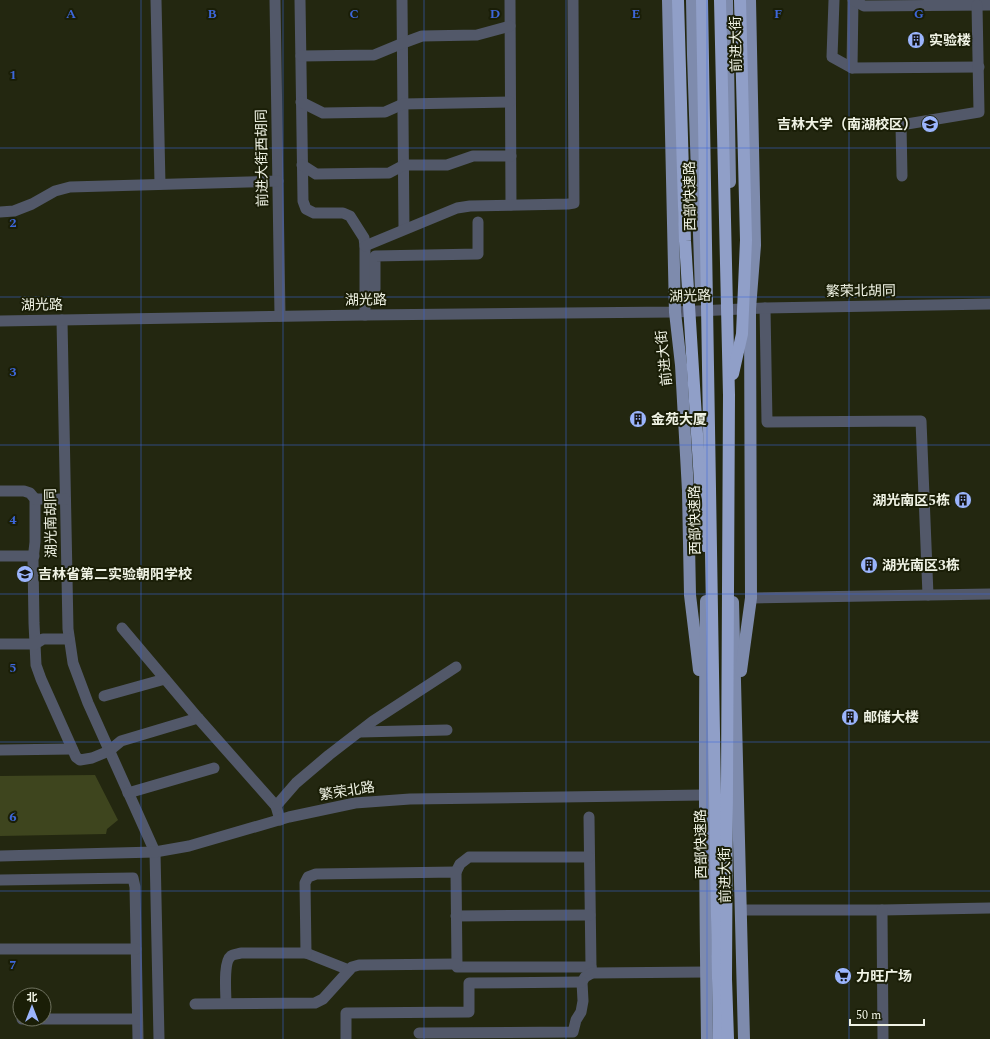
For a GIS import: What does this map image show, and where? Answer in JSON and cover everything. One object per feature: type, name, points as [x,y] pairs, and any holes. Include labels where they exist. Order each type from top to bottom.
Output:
[{"type":"highway","points":[[678,0],[685,241],[702,529],[712,635]]},
{"type":"highway","name":"西部快速路","points":[[702,0],[719,1039]]},
{"type":"highway","name":"西部快速路","points":[[720,0],[729,394],[726,971],[728,1039]]},
{"type":"highway","points":[[729,394],[742,334],[746,240],[740,0]]},
{"type":"main road","name":"前进大街","points":[[668,0],[675,312],[681,365],[687,475],[690,595],[704,712]]},
{"type":"main road","name":"前进大街","points":[[692,0],[706,528],[704,795],[707,1039]]},
{"type":"main road","name":"前进大街","points":[[727,0],[732,310],[733,590],[744,1039]]},
{"type":"main road","name":"前进大街","points":[[736,710],[751,598],[750,309],[755,245],[750,0]]},
{"type":"street","points":[[156,0],[160,184]]},
{"type":"street","name":"前进大街西胡同","points":[[275,0],[280,316]]},
{"type":"street","points":[[300,0],[303,201],[306,209],[314,213],[343,213],[350,216],[364,238],[365,309]]},
{"type":"street","points":[[402,0],[404,229]]},
{"type":"street","points":[[510,0],[511,205]]},
{"type":"street","points":[[365,246],[457,208],[470,206],[574,203],[573,0]]},
{"type":"street","points":[[834,0],[832,56],[852,68],[979,67]]},
{"type":"street","points":[[852,68],[853,0],[864,6],[938,3],[990,5]]},
{"type":"street","points":[[902,176],[901,125],[985,112],[979,67],[977,5]]},
{"type":"street","points":[[301,56],[374,55],[422,36],[477,35],[510,26]]},
{"type":"street","points":[[301,102],[322,113],[385,112],[403,104],[510,102]]},
{"type":"street","points":[[302,165],[316,174],[389,173],[404,166],[447,165],[473,156],[511,156]]},
{"type":"street","points":[[0,212],[14,211],[32,204],[55,191],[70,187],[278,181]]},
{"type":"street","points":[[365,309],[375,289],[375,256],[478,254],[478,222]]},
{"type":"street","name":"繁荣北胡同","points":[[732,310],[765,308],[990,304]]},
{"type":"street","points":[[765,308],[767,422],[921,421],[928,595]]},
{"type":"street","name":"湖光路","points":[[0,321],[280,316],[365,309],[675,312],[732,310]]},
{"type":"street","name":"湖光南胡同","points":[[62,320],[68,629],[72,663],[109,752],[155,852]]},
{"type":"street","points":[[0,491],[24,491],[30,493],[36,499],[65,499]]},
{"type":"street","points":[[36,499],[36,542],[34,556],[36,665],[76,757],[80,760],[92,758],[109,752],[121,741],[198,718]]},
{"type":"street","points":[[0,556],[34,556]]},
{"type":"street","points":[[751,598],[990,594]]},
{"type":"street","points":[[122,628],[198,718],[276,806],[280,820]]},
{"type":"street","points":[[0,644],[35,644],[43,639],[69,639]]},
{"type":"street","points":[[276,806],[296,783],[373,721],[456,667]]},
{"type":"street","points":[[104,696],[165,679]]},
{"type":"street","points":[[360,732],[447,730]]},
{"type":"street","points":[[0,750],[72,749]]},
{"type":"street","points":[[128,793],[214,768]]},
{"type":"street","name":"繁荣北路","points":[[0,856],[155,852],[189,846],[280,820],[355,803],[410,799],[704,795]]},
{"type":"street","points":[[419,1033],[574,1032],[576,1020],[581,1012],[582,982],[592,970],[589,817]]},
{"type":"street","points":[[155,852],[159,1039]]},
{"type":"street","points":[[589,857],[469,857],[460,864],[456,872],[457,967],[706,972]]},
{"type":"street","points":[[306,953],[305,884],[308,877],[316,874],[456,872]]},
{"type":"street","points":[[0,880],[133,878],[135,887],[138,1039]]},
{"type":"street","points":[[741,910],[990,908]]},
{"type":"street","points":[[882,910],[883,1039]]},
{"type":"street","points":[[456,916],[590,915]]},
{"type":"street","points":[[0,949],[136,949]]},
{"type":"street","points":[[226,1004],[226,967],[227,960],[232,955],[241,953],[306,953],[349,970]]},
{"type":"street","points":[[195,1004],[315,1003],[323,999],[352,967],[359,965],[457,964]]},
{"type":"street","points":[[346,1039],[346,1013],[469,1012],[469,983],[582,982]]},
{"type":"street","points":[[52,1019],[137,1019]]},
{"type":"green space","points":[[95,775],[118,820],[107,829],[106,834],[0,836],[0,776]]},
{"type":"place","name":"实验楼","points":[[916,40]]},
{"type":"place","name":"吉林大学（南湖校区）","points":[[930,124]]},
{"type":"place","name":"金苑大厦","points":[[638,419]]},
{"type":"place","name":"湖光南区5栋","points":[[963,500]]},
{"type":"place","name":"湖光南区3栋","points":[[869,565]]},
{"type":"place","name":"吉林省第二实验朝阳学校","points":[[25,574]]},
{"type":"place","name":"邮储大楼","points":[[850,717]]},
{"type":"place","name":"力旺广场","points":[[843,976]]}]
